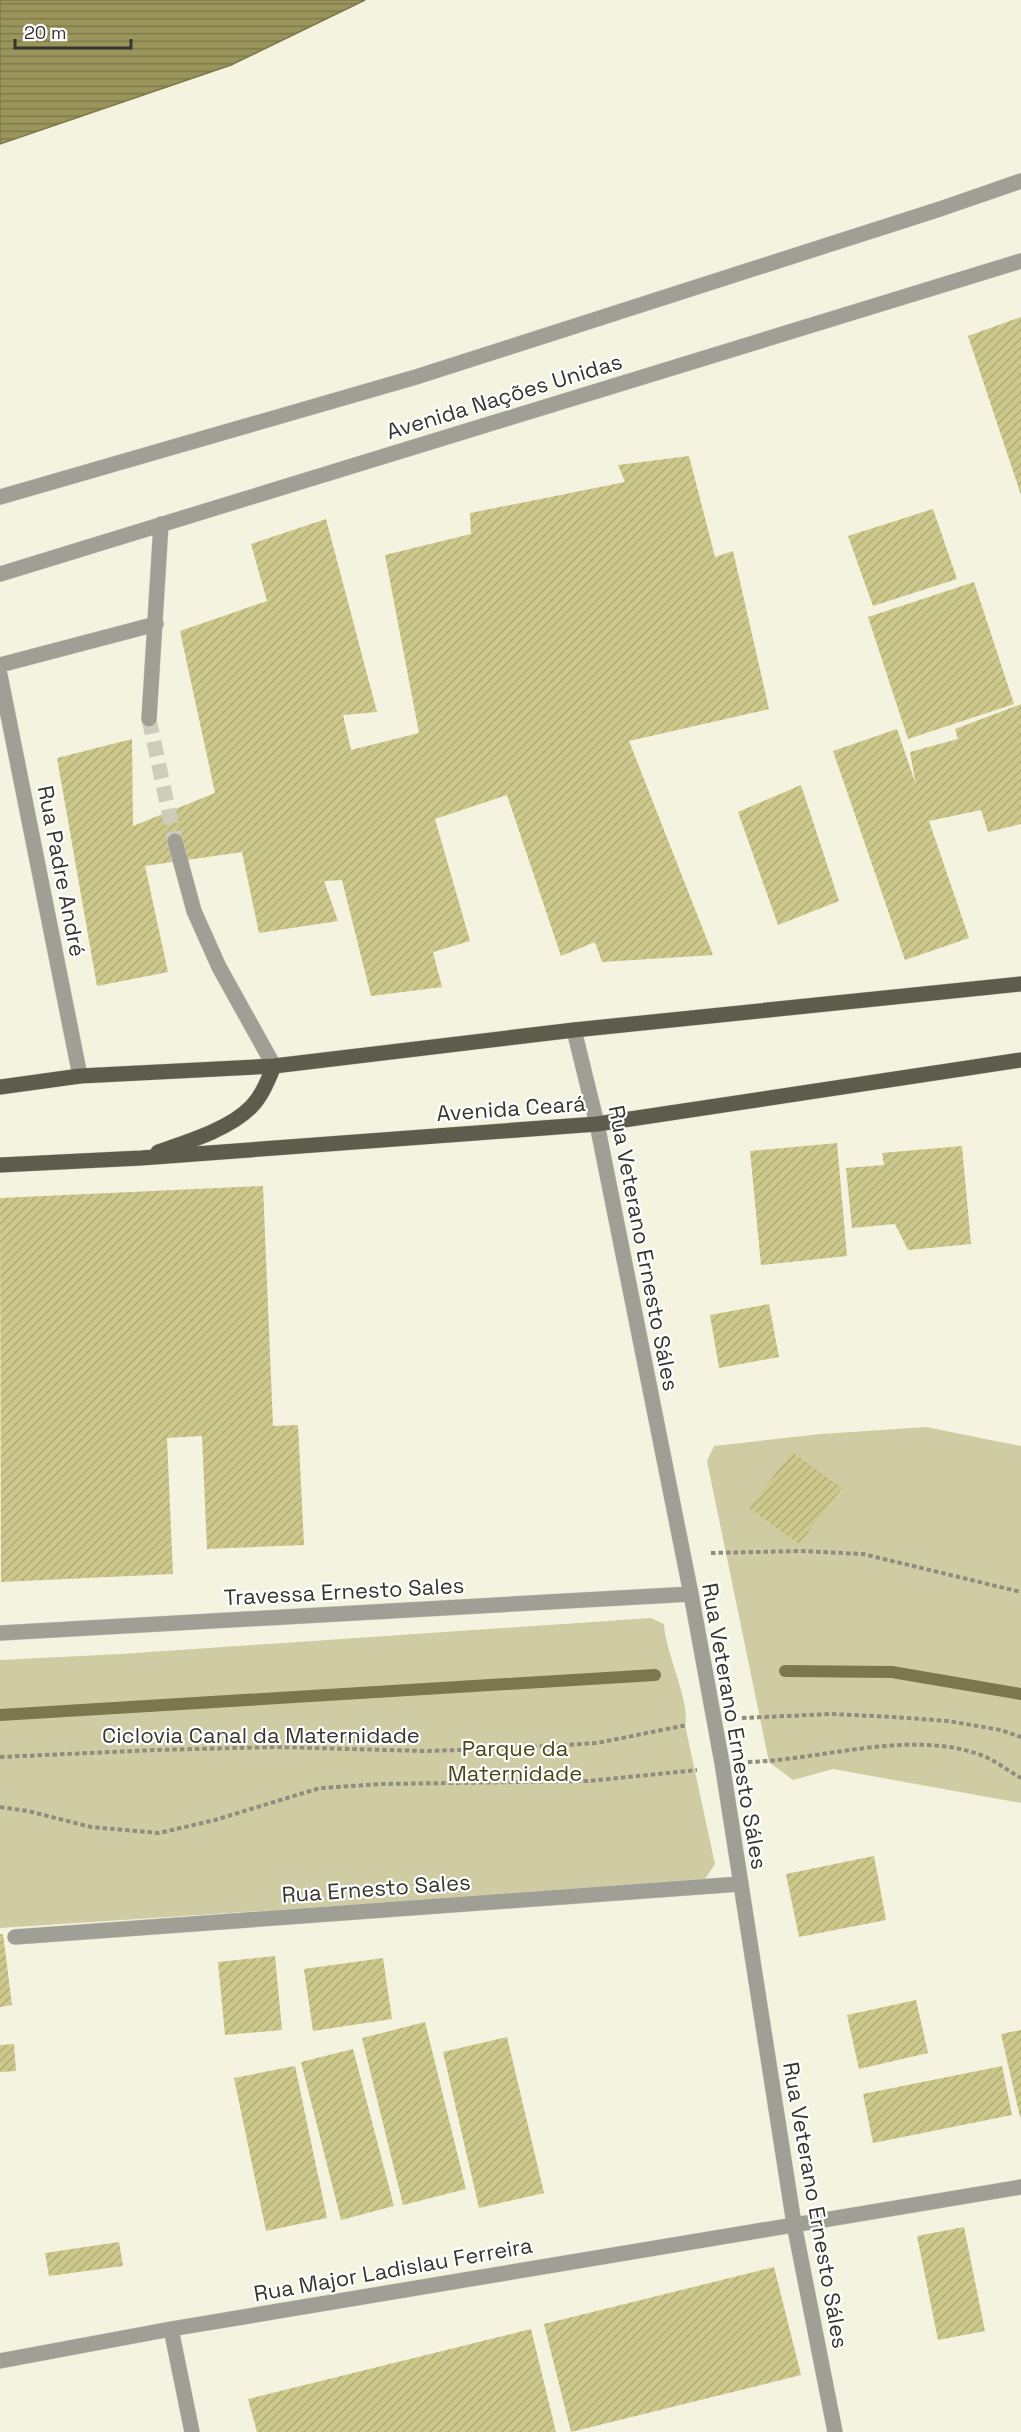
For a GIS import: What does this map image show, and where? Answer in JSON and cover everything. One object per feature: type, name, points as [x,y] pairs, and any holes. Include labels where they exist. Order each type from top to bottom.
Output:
[{"type":"main road","points":[[0,1087],[80,1076],[274,1066],[574,1030],[1021,984]]},
{"type":"main road","name":"Avenida Ceará","points":[[0,1165],[141,1158],[597,1124],[1021,1060]]},
{"type":"main road","points":[[141,1158],[222,1127],[250,1109],[261,1095],[274,1066]]},
{"type":"street","points":[[0,497],[416,377],[1021,181]]},
{"type":"street","name":"Avenida Nações Unidas","points":[[0,574],[1021,261]]},
{"type":"street","points":[[149,719],[161,524]]},
{"type":"street","points":[[0,665],[156,624]]},
{"type":"street","name":"Rua Padre André","points":[[0,675],[80,1076]]},
{"type":"street","points":[[175,841],[194,911],[219,968],[274,1066]]},
{"type":"street","name":"Rua Veterano Ernesto Sáles","points":[[574,1030],[597,1124],[691,1594],[722,1763],[794,2224],[835,2432]]},
{"type":"street","name":"Travessa Ernesto Sales","points":[[0,1633],[691,1594]]},
{"type":"street","name":"Rua Ernesto Sales","points":[[15,1937],[740,1884]]},
{"type":"street","name":"Rua Major Ladislau Ferreira","points":[[0,2361],[171,2329],[1021,2187]]},
{"type":"street","points":[[171,2329],[192,2432]]},
{"type":"path","points":[[681,1551],[726,1554],[802,1551],[863,1554],[1021,1592]]},
{"type":"path","name":"Ciclovia Canal da Maternidade","points":[[0,1757],[277,1747],[423,1751],[498,1749],[597,1743],[713,1719],[831,1714],[948,1721],[1001,1730],[1021,1737]]},
{"type":"path","points":[[0,1807],[28,1811],[91,1827],[159,1833],[215,1820],[320,1788],[383,1784],[588,1781],[695,1770],[722,1763],[769,1762],[873,1746],[945,1746],[982,1755],[1021,1778]]},
{"type":"green space","points":[[926,1427],[1021,1446],[1021,1803],[833,1769],[793,1780],[769,1762],[707,1461],[714,1446],[821,1434]]},
{"type":"green space","name":"Parque da Maternidade","points":[[651,1618],[664,1624],[684,1704],[685,1725],[715,1864],[703,1882],[0,1928],[0,1660],[121,1654]]},
{"type":"shaded area","points":[[0,0],[365,0],[231,65],[0,144]]},
{"type":"building","points":[[1021,317],[1021,495],[968,336]]},
{"type":"building","points":[[689,456],[715,557],[733,551],[769,709],[629,741],[713,955],[602,962],[595,942],[561,956],[507,795],[435,819],[470,941],[433,952],[442,987],[371,996],[342,880],[324,881],[338,921],[259,933],[242,852],[145,866],[168,972],[97,986],[57,758],[132,739],[133,826],[215,793],[180,631],[267,601],[251,544],[326,519],[377,712],[343,715],[351,750],[419,733],[385,555],[471,534],[470,513],[625,482],[618,465]]},
{"type":"building","points":[[933,509],[957,579],[873,606],[848,536]]},
{"type":"building","points":[[974,582],[1014,704],[908,739],[868,617]]},
{"type":"building","points":[[1021,704],[1021,824],[988,832],[981,810],[929,821],[969,938],[905,960],[833,751],[897,729],[916,785],[910,752],[958,739],[955,729]]},
{"type":"building","points":[[801,785],[839,901],[778,925],[738,812]]},
{"type":"building","points":[[837,1143],[847,1256],[761,1265],[750,1151]]},
{"type":"building","points":[[962,1146],[971,1244],[908,1250],[895,1224],[852,1228],[846,1168],[884,1165],[882,1153]]},
{"type":"building","points":[[263,1186],[273,1426],[298,1425],[304,1545],[207,1549],[202,1436],[167,1438],[173,1574],[1,1582],[0,1198]]},
{"type":"building","points":[[769,1304],[779,1357],[719,1368],[710,1315]]},
{"type":"building","points":[[792,1452],[842,1488],[799,1544],[749,1508]]},
{"type":"building","points":[[874,1856],[886,1920],[799,1937],[786,1874]]},
{"type":"building","points":[[0,1934],[3,1934],[12,2005],[0,2007]]},
{"type":"building","points":[[275,1956],[282,2030],[225,2035],[218,1962]]},
{"type":"building","points":[[383,1958],[392,2019],[313,2031],[304,1969]]},
{"type":"building","points":[[916,2000],[928,2053],[859,2069],[847,2015]]},
{"type":"building","points":[[425,2022],[466,2189],[403,2205],[362,2038]]},
{"type":"building","points":[[1021,2030],[1021,2117],[1020,2117],[1001,2034]]},
{"type":"building","points":[[507,2037],[544,2193],[479,2208],[443,2052]]},
{"type":"building","points":[[14,2044],[16,2071],[0,2072],[0,2045]]},
{"type":"building","points":[[353,2049],[394,2206],[341,2220],[301,2062]]},
{"type":"building","points":[[295,2066],[327,2218],[266,2231],[234,2078]]},
{"type":"building","points":[[1002,2066],[1012,2115],[873,2143],[863,2094]]},
{"type":"building","points":[[964,2227],[985,2331],[938,2340],[917,2236]]},
{"type":"building","points":[[119,2242],[123,2266],[49,2276],[45,2253]]},
{"type":"building","points":[[774,2267],[801,2375],[571,2432],[544,2324]]},
{"type":"building","points":[[531,2329],[556,2432],[257,2432],[248,2399]]},
{"type":"waterway","points":[[785,1671],[892,1672],[1021,1694]]},
{"type":"waterway","points":[[0,1715],[655,1675]]},
{"type":"tunnel","points":[[149,719],[175,841]]}]
